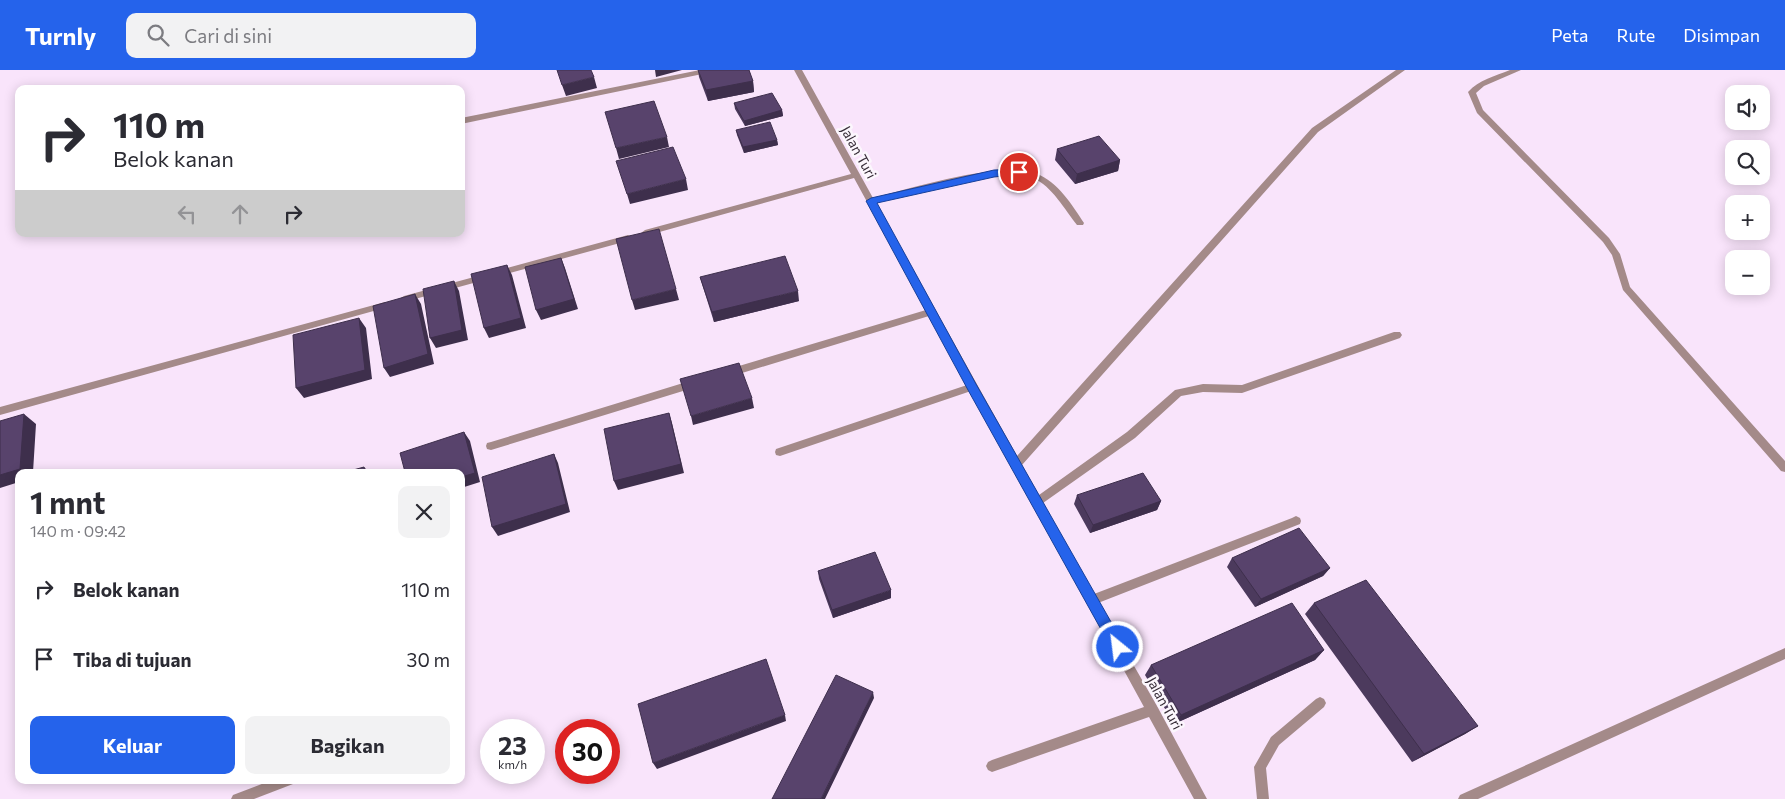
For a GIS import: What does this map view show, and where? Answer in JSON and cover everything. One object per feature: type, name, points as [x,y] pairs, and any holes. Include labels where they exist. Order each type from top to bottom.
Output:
[{"type":"street","points":[[465,120],[712,70]]},
{"type":"street","name":"Jalan Turi","points":[[798,70],[1202,799]]},
{"type":"street","points":[[1016,464],[1315,130],[1401,70]]},
{"type":"street","points":[[1517,70],[1480,84],[1472,92],[1480,111],[1606,240],[1616,254],[1626,288],[1785,468]]},
{"type":"street","points":[[871,201],[994,174],[1019,172],[1035,176],[1048,184],[1080,223]]},
{"type":"street","points":[[0,411],[856,175]]},
{"type":"street","points":[[491,446],[931,312]]},
{"type":"street","points":[[1037,502],[1131,435],[1178,393],[1203,388],[1242,389],[1397,336]]},
{"type":"street","points":[[780,452],[972,387]]},
{"type":"street","points":[[1092,600],[1296,521]]},
{"type":"street","points":[[1464,799],[1785,653]]},
{"type":"street","points":[[1263,799],[1260,767],[1275,741],[1320,703]]},
{"type":"street","points":[[992,766],[1153,710]]},
{"type":"street","points":[[237,799],[278,784]]},
{"type":"building","points":[[557,70],[591,70],[594,77],[562,85]]},
{"type":"building","points":[[698,70],[749,70],[753,81],[706,90]]},
{"type":"building","points":[[772,93],[782,110],[744,121],[734,103]]},
{"type":"building","points":[[654,101],[667,137],[616,148],[605,112]]},
{"type":"building","points":[[770,122],[777,140],[743,147],[736,130]]},
{"type":"building","points":[[1099,136],[1120,160],[1077,174],[1057,149]]},
{"type":"building","points":[[673,147],[686,179],[627,194],[616,161]]},
{"type":"building","points":[[659,229],[676,289],[632,300],[616,239]]},
{"type":"building","points":[[785,256],[798,291],[712,312],[700,277]]},
{"type":"building","points":[[561,258],[574,299],[536,310],[525,267]]},
{"type":"building","points":[[507,265],[521,318],[484,328],[471,274]]},
{"type":"building","points":[[454,281],[462,330],[430,338],[423,289]]},
{"type":"building","points":[[415,294],[428,354],[384,368],[373,306]]},
{"type":"building","points":[[359,318],[365,370],[296,388],[293,335]]},
{"type":"building","points":[[739,363],[752,398],[691,416],[680,379]]},
{"type":"building","points":[[669,413],[681,464],[614,481],[604,429]]},
{"type":"building","points":[[24,414],[20,469],[0,475],[0,421]]},
{"type":"building","points":[[464,432],[475,473],[465,476],[465,469],[404,469],[400,453]]},
{"type":"building","points":[[554,454],[566,504],[492,527],[482,477]]},
{"type":"building","points":[[1143,473],[1161,501],[1093,525],[1077,495]]},
{"type":"building","points":[[1299,528],[1330,568],[1261,599],[1232,558]]},
{"type":"building","points":[[875,552],[891,590],[832,610],[818,571]]},
{"type":"building","points":[[1366,580],[1478,726],[1424,754],[1314,603]]},
{"type":"building","points":[[1292,603],[1324,650],[1181,715],[1151,665]]},
{"type":"building","points":[[766,659],[785,715],[653,763],[638,704]]},
{"type":"building","points":[[836,675],[873,692],[821,799],[772,799]]},
{"type":"route","points":[[1019,172],[994,174],[871,201],[972,387],[1118,647]]}]
